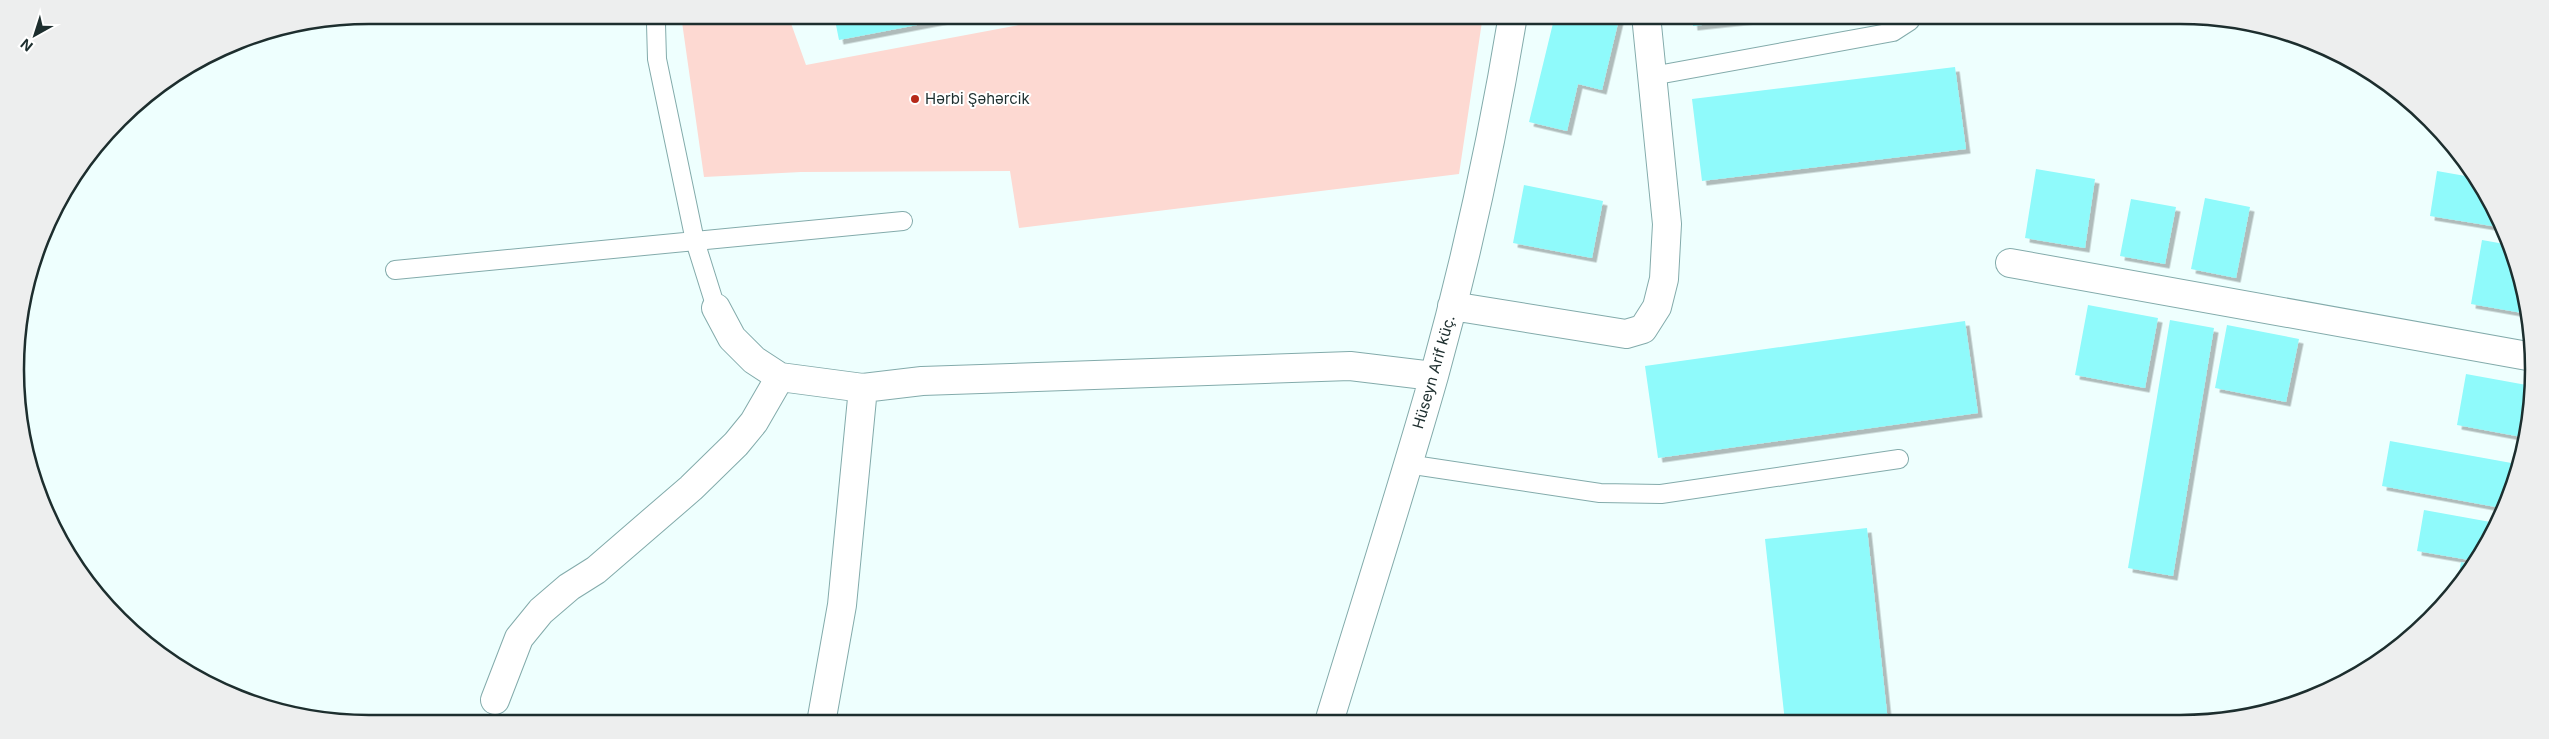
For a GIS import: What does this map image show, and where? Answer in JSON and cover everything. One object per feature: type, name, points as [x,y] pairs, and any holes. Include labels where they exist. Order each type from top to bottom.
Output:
[{"type":"street","name":"Hüseyn Arif küç.","points":[[1331,715],[1434,376],[1497,110],[1511,24]]},
{"type":"street","points":[[1452,306],[1626,334],[1643,329],[1657,307],[1664,279],[1667,224],[1647,24]]},
{"type":"street","points":[[2010,263],[2525,355]]},
{"type":"street","points":[[716,308],[732,338],[754,360],[780,376],[863,388],[922,382],[1350,366],[1434,376]]},
{"type":"street","points":[[495,700],[520,638],[541,611],[569,587],[596,570],[691,488],[730,450],[754,422],[780,376]]},
{"type":"street","points":[[822,715],[842,604],[863,388]]},
{"type":"lane","points":[[656,24],[657,59],[694,241],[716,308]]},
{"type":"lane","points":[[1652,76],[1893,32],[1905,24]]},
{"type":"lane","points":[[396,270],[903,222]]},
{"type":"lane","points":[[1407,464],[1600,493],[1661,494],[1899,458]]},
{"type":"shaded area","points":[[682,24],[791,24],[806,65],[1024,24],[1482,24],[1459,174],[1019,228],[1010,171],[801,172],[704,177]]},
{"type":"building","points":[[836,24],[922,24],[839,40]]},
{"type":"building","points":[[1553,24],[1618,24],[1602,90],[1578,84],[1567,131],[1529,122]]},
{"type":"building","points":[[1693,24],[1711,24],[1693,26]]},
{"type":"building","points":[[1955,67],[1966,149],[1702,181],[1692,99]]},
{"type":"building","points":[[2036,169],[2095,179],[2085,248],[2025,238]]},
{"type":"building","points":[[2437,171],[2466,176],[2494,226],[2430,216]]},
{"type":"building","points":[[1524,185],[1603,201],[1592,258],[1513,243]]},
{"type":"building","points":[[2205,198],[2250,207],[2236,278],[2191,269]]},
{"type":"building","points":[[2131,199],[2176,207],[2165,264],[2120,256]]},
{"type":"building","points":[[2482,240],[2501,243],[2520,313],[2471,304]]},
{"type":"building","points":[[2088,305],[2158,318],[2145,388],[2075,375]]},
{"type":"building","points":[[2170,320],[2214,328],[2173,576],[2128,568]]},
{"type":"building","points":[[1965,321],[1978,413],[1658,458],[1645,366]]},
{"type":"building","points":[[2227,325],[2299,339],[2286,402],[2215,388]]},
{"type":"building","points":[[2466,374],[2525,385],[2519,437],[2457,425]]},
{"type":"building","points":[[2390,441],[2512,463],[2497,507],[2382,486]]},
{"type":"building","points":[[2424,510],[2490,522],[2468,560],[2417,551]]},
{"type":"building","points":[[1867,528],[1887,715],[1784,715],[1765,539]]},
{"type":"building","points":[[2461,562],[2466,563],[2459,573]]},
{"type":"place","name":"Hərbi Şəhərcik","points":[[915,99]]}]
